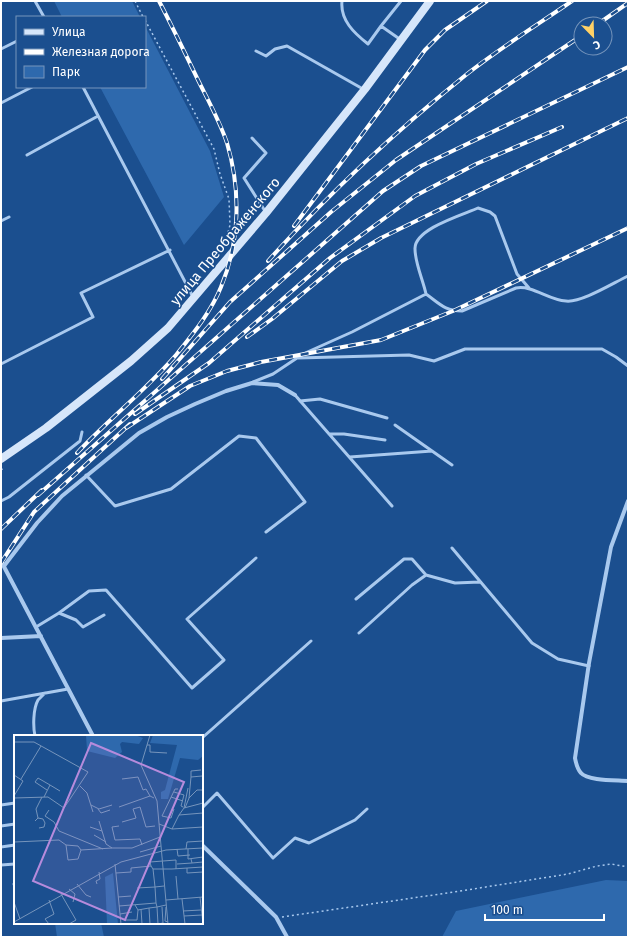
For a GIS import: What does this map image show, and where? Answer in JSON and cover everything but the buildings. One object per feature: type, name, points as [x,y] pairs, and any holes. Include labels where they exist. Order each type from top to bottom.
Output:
[{"type":"street","name":"улица Преображенского","points":[[1,459],[46,428],[131,361],[168,328],[266,213],[365,89],[430,1]]},
{"type":"street","points":[[4,566],[37,523],[62,496],[139,433],[167,417],[226,391],[252,383],[278,385],[295,395]]},
{"type":"street","points":[[628,501],[611,547],[589,666],[575,758],[577,767],[581,773],[587,777],[628,781]]},
{"type":"street","points":[[1,561],[92,735]]},
{"type":"street","points":[[1,638],[41,636]]},
{"type":"street","points":[[203,846],[276,917],[288,937]]},
{"type":"lane","points":[[35,1],[43,16]]},
{"type":"lane","points":[[342,1],[341,10],[351,31],[368,44],[401,1]]},
{"type":"lane","points":[[381,26],[401,40]]},
{"type":"lane","points":[[1,49],[16,41]]},
{"type":"lane","points":[[256,51],[266,56],[275,49],[287,46],[365,89]]},
{"type":"lane","points":[[1,103],[30,88]]},
{"type":"lane","points":[[84,88],[194,298]]},
{"type":"lane","points":[[27,155],[98,116]]},
{"type":"lane","points":[[252,138],[266,153],[244,178],[266,213]]},
{"type":"lane","points":[[530,289],[517,274],[495,216],[490,212],[478,208],[430,229],[419,238],[415,249],[426,294],[448,310],[462,311],[516,288],[523,287],[561,300],[576,301],[628,276]]},
{"type":"lane","points":[[1,221],[9,217]]},
{"type":"lane","points":[[1,364],[92,317],[81,293],[170,250]]},
{"type":"lane","points":[[252,383],[273,374],[298,358],[426,294]]},
{"type":"lane","points":[[298,358],[409,355],[434,360],[465,349],[602,349],[628,366]]},
{"type":"lane","points":[[295,395],[392,506]]},
{"type":"lane","points":[[300,401],[320,399],[386,418]]},
{"type":"lane","points":[[395,426],[452,465]]},
{"type":"lane","points":[[1,501],[80,441],[82,432]]},
{"type":"lane","points":[[329,434],[344,434],[385,440]]},
{"type":"lane","points":[[86,475],[116,506],[171,488],[238,436],[256,438],[305,502],[266,532]]},
{"type":"lane","points":[[350,457],[432,451]]},
{"type":"lane","points":[[452,548],[532,643],[558,658],[589,666]]},
{"type":"lane","points":[[36,627],[59,613],[89,591],[106,590],[192,688],[224,660],[188,619],[256,558]]},
{"type":"lane","points":[[356,599],[404,559],[412,559],[426,575],[455,583],[480,582]]},
{"type":"lane","points":[[359,632],[412,585],[426,575]]},
{"type":"lane","points":[[59,613],[76,620],[83,627],[104,615]]},
{"type":"lane","points":[[203,737],[311,641]]},
{"type":"lane","points":[[1,701],[68,689]]},
{"type":"lane","points":[[35,735],[34,730],[38,700],[46,693]]},
{"type":"lane","points":[[203,807],[217,793],[273,858],[295,838],[310,843],[355,820],[368,808]]},
{"type":"lane","points":[[1,805],[14,803]]},
{"type":"lane","points":[[1,826],[14,824]]},
{"type":"lane","points":[[1,847],[14,845]]},
{"type":"lane","points":[[1,865],[14,864]]},
{"type":"path","points":[[135,1],[143,16]]},
{"type":"path","points":[[146,22],[214,149],[220,174],[230,199],[230,225],[222,249],[227,260]]},
{"type":"path","points":[[276,917],[469,890],[568,874],[597,866],[611,864],[628,867]]},
{"type":"green space","points":[[54,1],[132,1],[140,16],[62,16]]},
{"type":"green space","points":[[146,28],[210,151],[224,197],[184,245],[101,88],[146,88]]},
{"type":"green space","points":[[606,880],[628,881],[628,937],[442,937],[456,911]]},
{"type":"green space","points":[[55,924],[101,924],[104,937],[57,937]]},
{"type":"railway","points":[[77,453],[164,368],[201,323],[221,287],[232,252],[235,234],[236,197],[235,179],[227,143],[214,112],[159,1]]},
{"type":"railway","points":[[294,226],[425,50],[445,30],[487,1]]},
{"type":"railway","points":[[268,261],[315,211],[389,140],[480,64],[572,1]]},
{"type":"railway","points":[[609,16],[628,3]]},
{"type":"railway","points":[[162,379],[230,302],[331,212],[396,160],[573,41]]},
{"type":"railway","points":[[38,495],[383,191],[421,166],[628,67]]},
{"type":"railway","points":[[247,337],[272,319],[342,261],[381,238],[628,118]]},
{"type":"railway","points":[[135,414],[209,363],[330,258],[415,196],[476,164],[562,127]]},
{"type":"railway","points":[[126,428],[190,386],[227,371],[261,362],[381,340],[453,311],[628,228]]},
{"type":"railway","points":[[1,563],[34,512],[130,424]]},
{"type":"railway","points":[[1,529],[42,490]]}]
